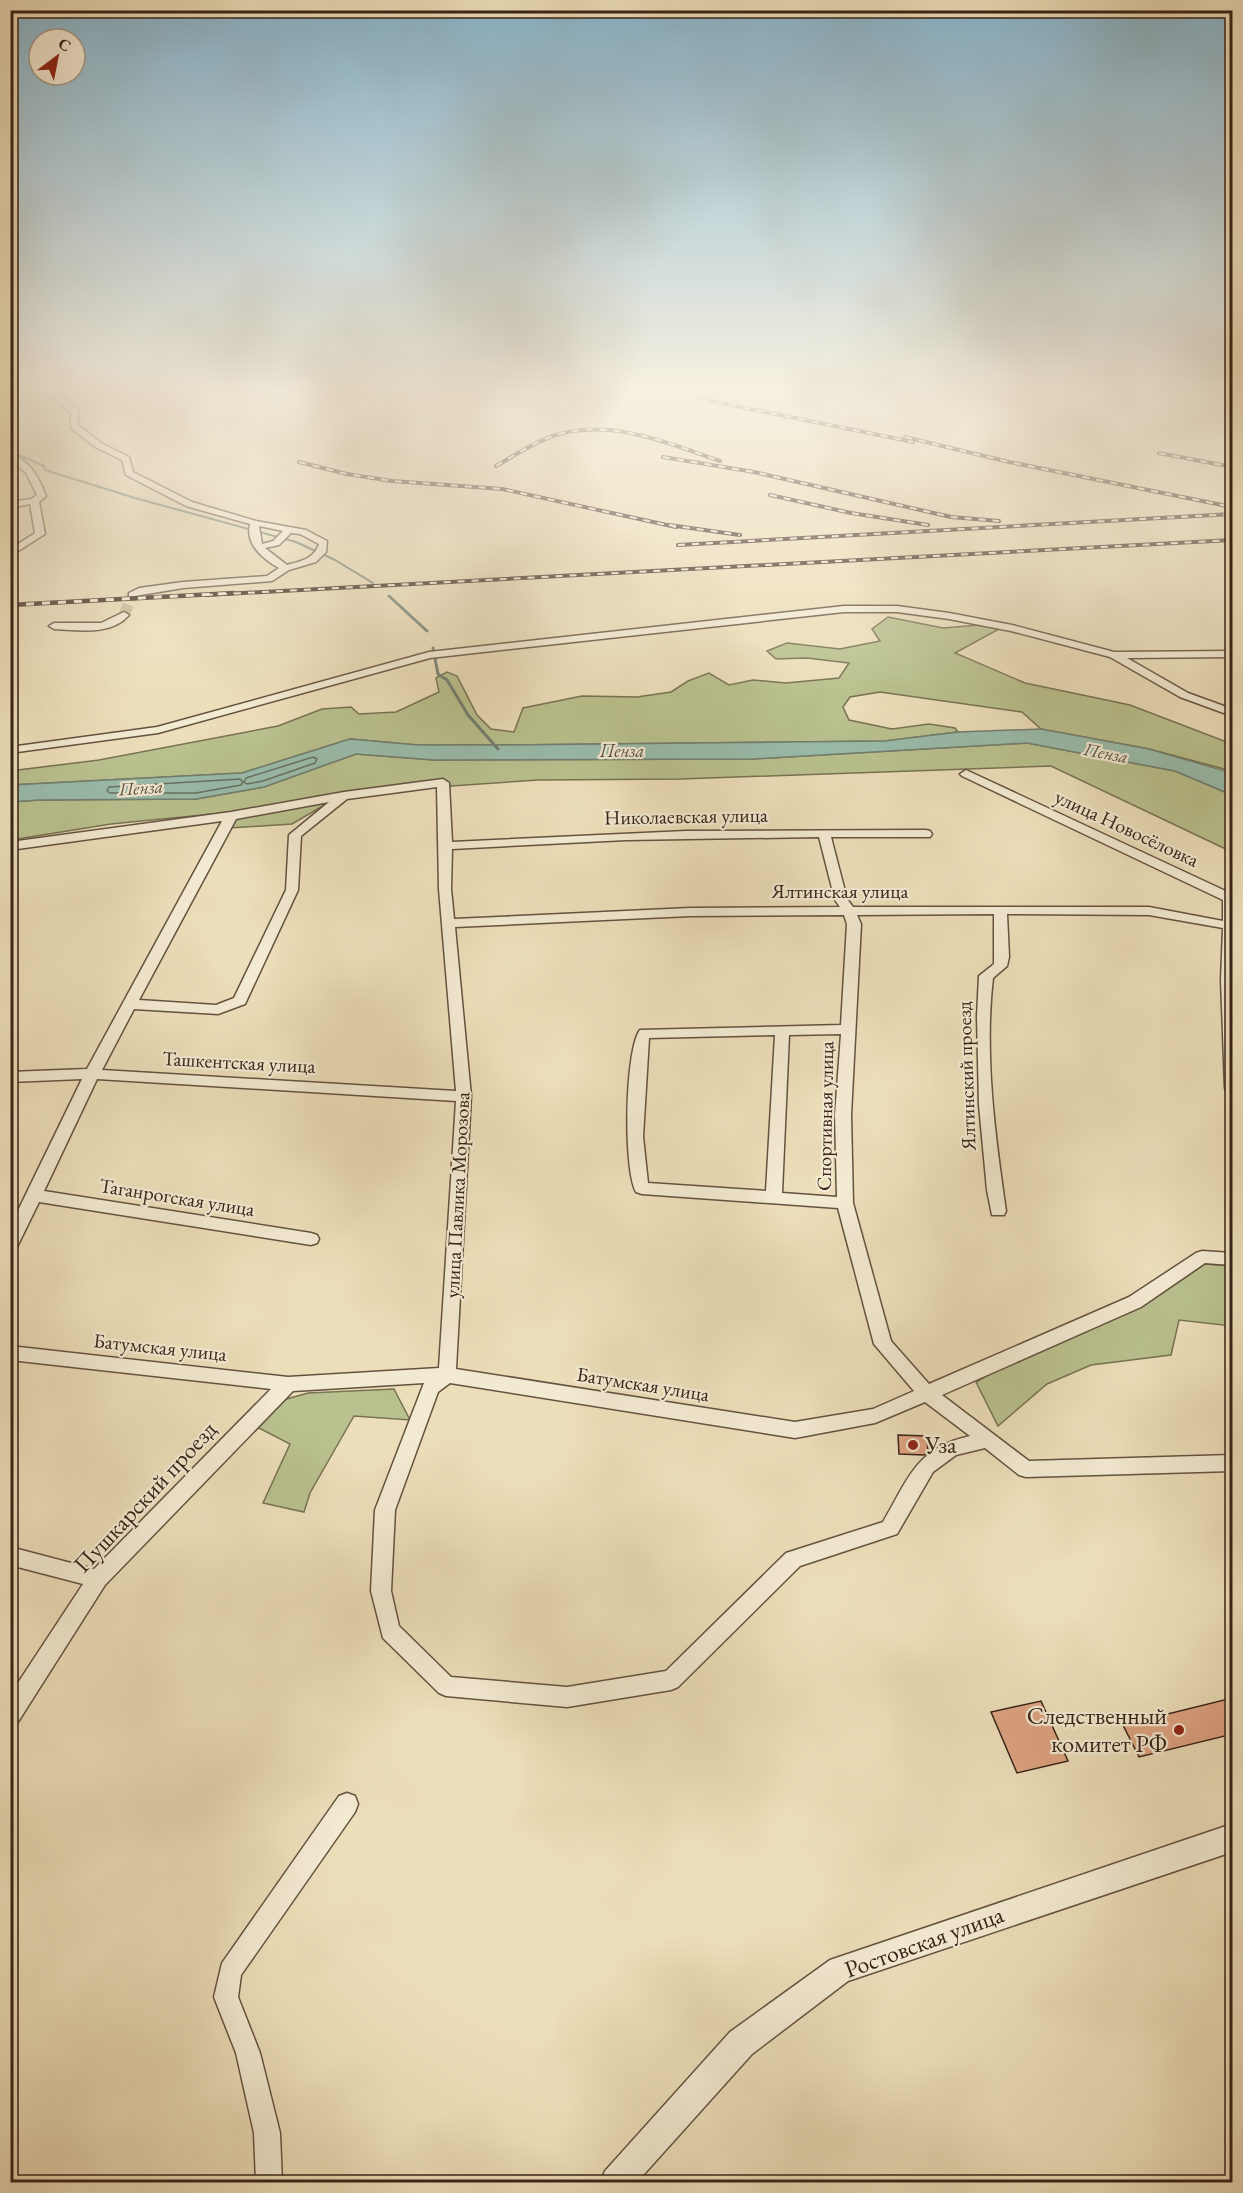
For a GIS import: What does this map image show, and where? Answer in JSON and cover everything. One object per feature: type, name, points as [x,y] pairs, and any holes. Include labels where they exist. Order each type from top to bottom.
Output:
[{"type":"street","points":[[10,505],[34,501],[42,496],[39,488]]},
{"type":"street","points":[[132,595],[139,591],[183,585],[269,579],[282,573],[286,568],[313,560],[321,552],[324,543],[303,532],[255,523],[189,504],[159,488]]},
{"type":"street","points":[[15,550],[40,534],[34,501]]},
{"type":"street","points":[[255,523],[252,531],[253,539],[276,564],[286,568]]},
{"type":"street","points":[[260,547],[276,543],[288,531]]},
{"type":"street","points":[[10,750],[158,730],[429,654],[784,614],[855,609],[897,609],[949,616],[1012,628],[1114,655],[1184,695],[1233,713]]},
{"type":"street","points":[[54,626],[105,625],[120,620],[124,615]]},
{"type":"street","points":[[1114,655],[1233,654]]},
{"type":"street","name":"улица Новосёловка","points":[[966,774],[1230,898],[1231,934],[1228,980],[1233,1088]]},
{"type":"street","name":"улица Павлика Морозова","points":[[344,796],[443,783],[446,846],[445,889],[464,1096],[447,1376]]},
{"type":"street","points":[[10,846],[231,816],[344,796]]},
{"type":"street","points":[[131,1004],[218,1010],[240,1001],[292,890],[295,835],[344,796]]},
{"type":"street","points":[[10,1245],[16,1220],[36,1196],[92,1074],[231,816]]},
{"type":"street","name":"Спортивная улица","points":[[824,834],[841,900],[849,910],[854,924],[843,1115],[845,1203],[883,1344],[926,1393],[1026,1469],[1233,1463]]},
{"type":"street","name":"Николаевская улица","points":[[446,846],[539,839],[926,834]]},
{"type":"street","name":"Ялтинский проезд","points":[[998,1211],[988,1134],[984,1063],[984,989],[986,976],[999,966],[1002,957],[1000,910]]},
{"type":"street","name":"Ялтинская улица","points":[[448,923],[690,912],[1149,911],[1231,934]]},
{"type":"street","points":[[774,1197],[782,1029]]},
{"type":"street","name":"Спортивная улица","points":[[845,1203],[642,1188],[636,1177],[636,1107],[641,1038],[645,1033],[848,1029]]},
{"type":"street","name":"Ташкентская улица","points":[[10,1077],[92,1074],[464,1096]]},
{"type":"street","name":"Таганрогская улица","points":[[36,1196],[311,1239]]},
{"type":"street","name":"Батумская улица","points":[[10,1353],[288,1384],[447,1376],[795,1430],[875,1416],[1135,1302],[1202,1257],[1233,1259]]},
{"type":"street","points":[[447,1376],[431,1388],[385,1510],[381,1591],[390,1631],[446,1686],[567,1697],[671,1680],[793,1559],[890,1528],[926,1466],[951,1448],[988,1440]]},
{"type":"street","name":"Пушкарский проезд","points":[[10,1715],[98,1579],[288,1384]]},
{"type":"street","points":[[10,1556],[98,1579]]},
{"type":"street","points":[[269,2182],[267,2133],[248,2052],[226,1997],[230,1971],[347,1804]]},
{"type":"street","name":"Ростовская улица","points":[[616,2182],[741,2043],[840,1970],[1076,1888],[1233,1838]]},
{"type":"green space","points":[[888,617],[943,628],[979,625],[1001,628],[955,653],[1025,683],[1130,705],[1232,744],[1232,771],[1149,749],[1041,729],[1022,712],[880,692],[850,697],[843,707],[849,720],[892,729],[929,724],[955,728],[958,732],[885,741],[418,745],[350,739],[242,773],[11,785],[10,771],[99,760],[278,726],[322,709],[351,707],[359,714],[396,712],[439,692],[436,678],[447,672],[457,676],[477,715],[491,729],[514,732],[523,708],[582,696],[637,697],[671,692],[688,681],[709,673],[729,685],[753,680],[786,683],[839,678],[849,663],[807,658],[776,659],[767,651],[787,643],[840,649],[880,641],[872,629]]},
{"type":"green space","points":[[1027,743],[1175,771],[1232,795],[1232,852],[1051,766],[681,779],[538,780],[451,786],[445,780],[345,793],[292,824],[230,828],[232,812],[111,824],[11,840],[10,802],[196,799],[264,787],[356,754],[434,760],[753,759]]},
{"type":"green space","points":[[1205,1264],[1232,1266],[1232,1326],[1179,1320],[1171,1355],[1091,1365],[1047,1384],[998,1426],[976,1382],[1016,1359],[1140,1308]]},
{"type":"green space","points":[[394,1389],[410,1420],[354,1416],[310,1493],[304,1512],[263,1503],[290,1444],[257,1427],[283,1400],[308,1393]]},
{"type":"water","name":"Пенза","points":[[1041,729],[1149,749],[1232,773],[1232,795],[1175,771],[1027,743],[753,759],[434,760],[356,754],[264,787],[196,799],[11,802],[11,785],[242,773],[350,739],[418,745],[885,741],[958,732]]},
{"type":"building","name":"Уза","points":[[898,1435],[927,1436],[928,1452],[924,1455],[899,1454]]},
{"type":"building","name":"Следственный комитет РФ","points":[[1228,1699],[1233,1708],[1233,1734],[1139,1757],[1123,1725]]},
{"type":"building","points":[[1041,1701],[1068,1761],[1017,1773],[991,1712]]},
{"type":"waterway","points":[[104,488],[296,542],[335,560],[373,583]]},
{"type":"waterway","points":[[389,596],[427,631]]},
{"type":"waterway","points":[[433,648],[438,674],[447,680],[468,715],[498,749]]},
{"type":"tunnel","points":[[124,615],[132,595]]},
{"type":"railway","points":[[493,488],[676,527]]},
{"type":"railway","points":[[826,488],[951,517],[999,521]]},
{"type":"railway","points":[[1140,488],[1232,507]]},
{"type":"railway","points":[[770,495],[851,513],[928,525]]},
{"type":"railway","points":[[678,545],[1232,514]]},
{"type":"railway","points":[[669,525],[740,535]]},
{"type":"railway","points":[[206,595],[1232,540]]},
{"type":"railway","points":[[10,605],[234,593]]},
{"type":"place","name":"Уза","points":[[913,1445]]},
{"type":"place","name":"Следственный комитет РФ","points":[[1179,1730]]}]
